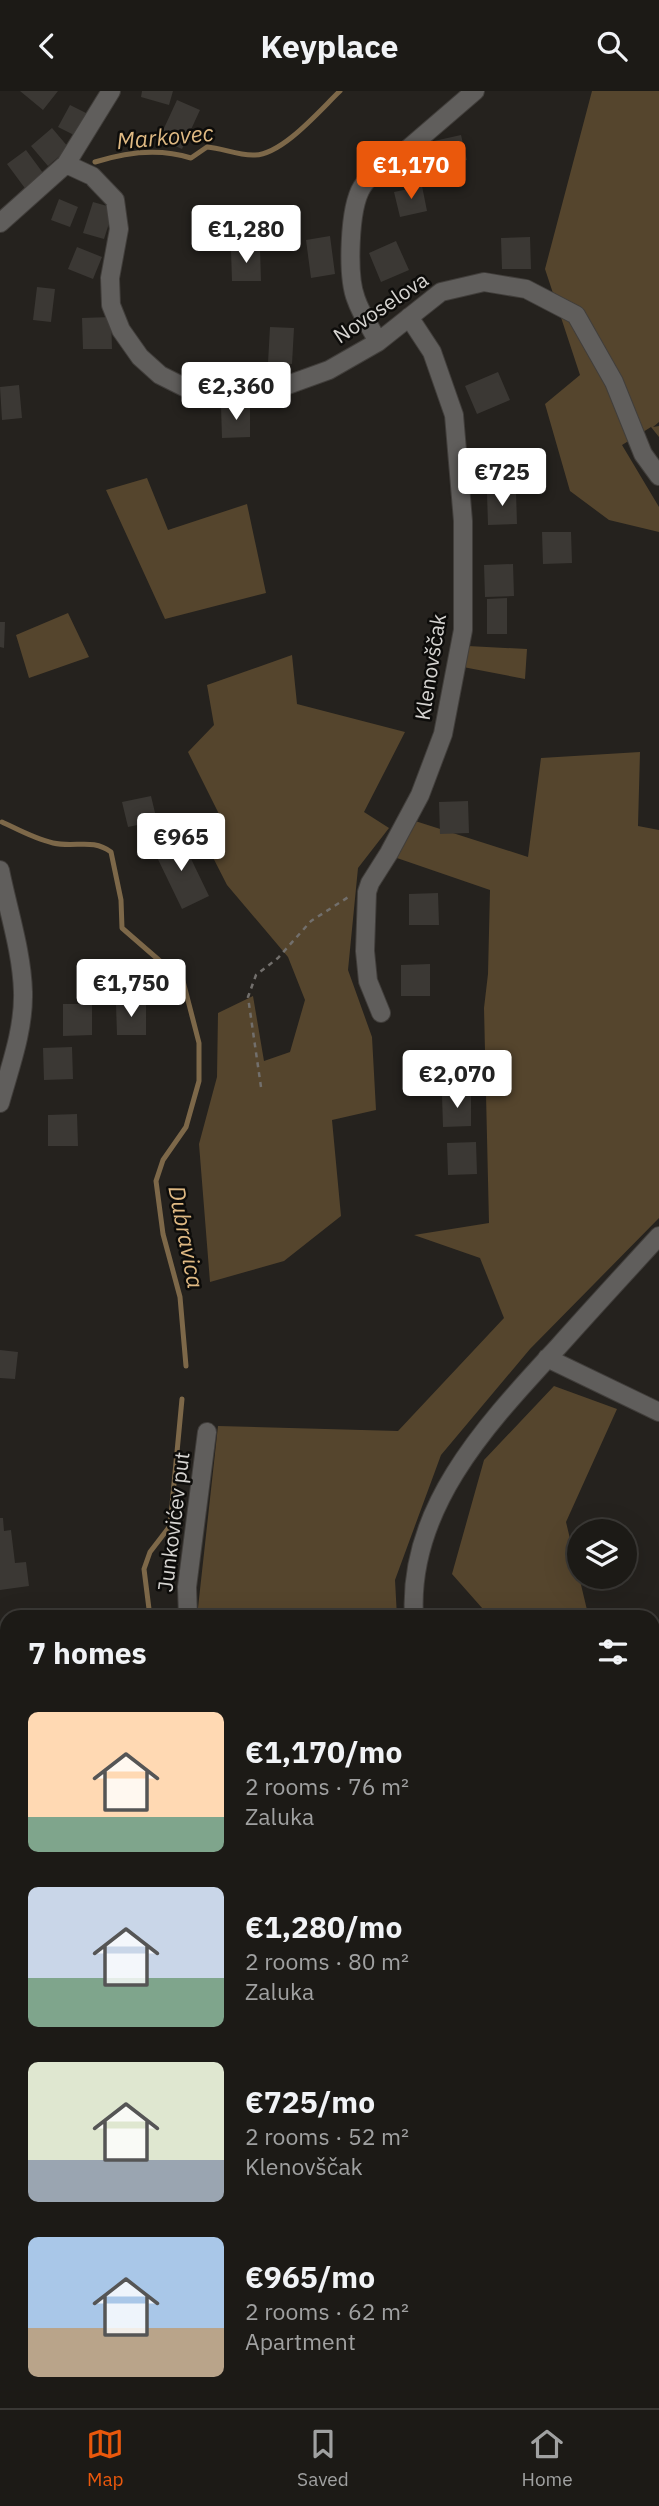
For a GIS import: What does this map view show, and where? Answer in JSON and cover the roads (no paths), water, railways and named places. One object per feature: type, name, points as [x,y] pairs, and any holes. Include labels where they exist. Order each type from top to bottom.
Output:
[{"type":"street","points":[[0,223],[66,164],[111,91]]},
{"type":"street","points":[[378,342],[355,298],[349,255],[355,208],[362,187],[392,158],[403,153],[475,91]]},
{"type":"street","name":"Novoselova","points":[[66,164],[92,176],[115,200],[119,229],[110,278],[111,305],[127,339],[160,375],[184,387],[219,392],[272,389],[329,370],[378,342],[441,292],[484,282],[526,289],[576,315],[614,382],[643,454],[659,476]]},
{"type":"street","name":"Klenovščak","points":[[381,1013],[368,981],[365,951],[367,892],[420,795],[443,734],[463,630],[463,521],[454,415],[432,352],[410,317]]},
{"type":"street","points":[[0,870],[19,960],[23,994],[17,1042],[0,1103]]},
{"type":"street","points":[[414,1610],[422,1547],[443,1493],[457,1467],[486,1427],[659,1236]]},
{"type":"street","points":[[547,1358],[659,1412]]},
{"type":"street","name":"Junkovićev put","points":[[188,1610],[187,1587],[207,1432]]},
{"type":"waterway","name":"Markovec","points":[[95,162],[143,152],[191,158],[207,147],[249,155],[266,153],[300,130],[340,91]]},
{"type":"waterway","name":"Dubravica","points":[[2,822],[46,841],[97,845],[111,852],[121,900],[122,928],[183,981],[199,1043],[199,1081],[186,1127],[163,1160],[156,1181],[163,1234],[180,1297],[186,1366]]},
{"type":"waterway","name":"Dubravica","points":[[149,1610],[144,1569],[150,1552],[170,1526],[182,1399]]}]
